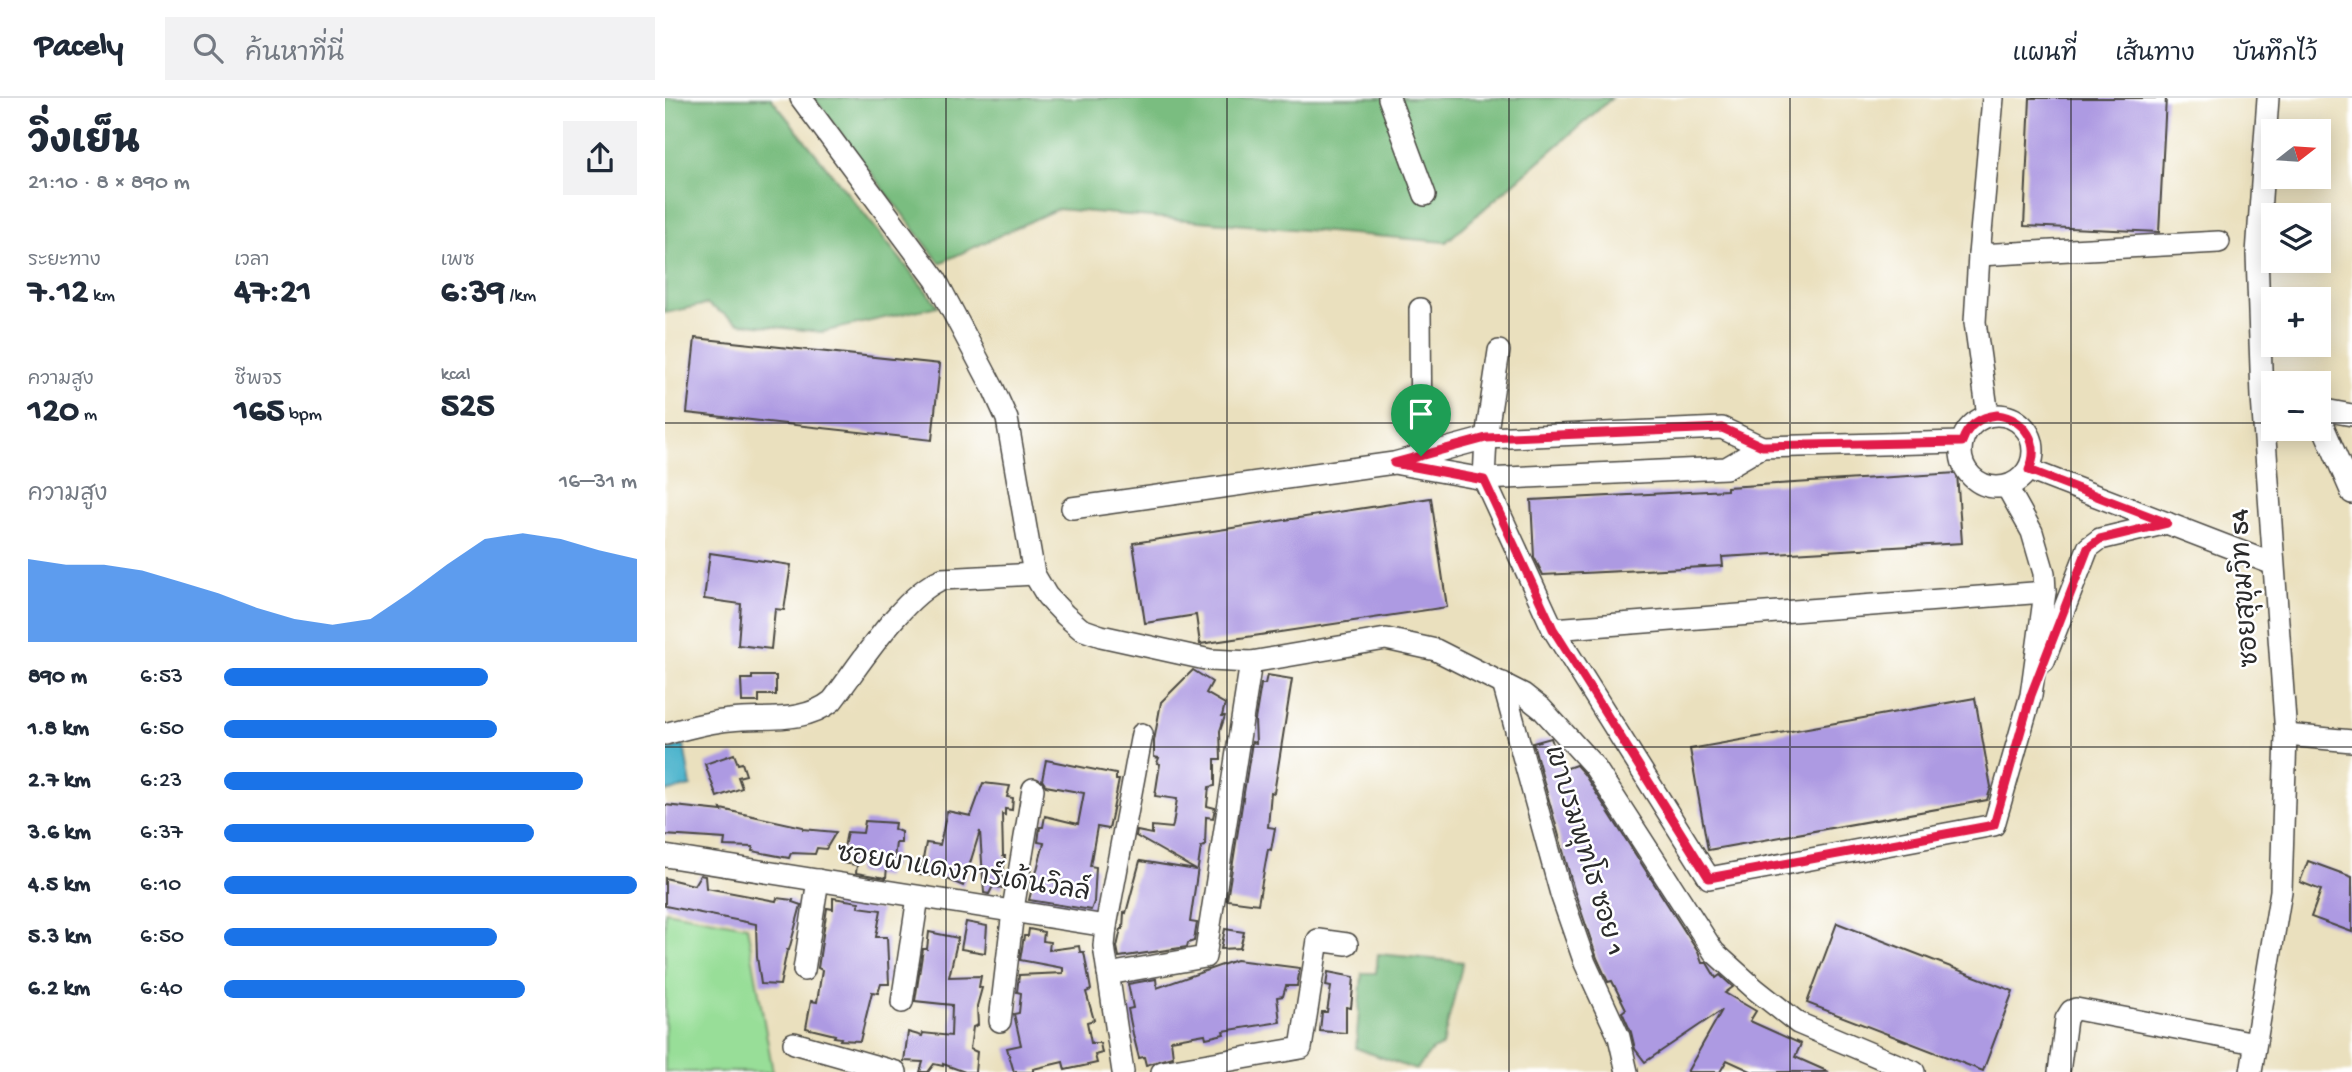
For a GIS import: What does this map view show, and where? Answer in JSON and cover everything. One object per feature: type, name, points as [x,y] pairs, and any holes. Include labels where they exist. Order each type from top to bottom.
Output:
[{"type":"street","points":[[801,98],[936,280],[993,388],[1007,419],[1034,574],[1047,596],[1081,629],[1101,636],[1210,660],[1251,662],[1386,639],[1436,650],[1503,683],[1542,709],[1594,766],[1714,952],[1798,1023],[1915,1072]]},
{"type":"street","points":[[1389,98],[1425,195]]},
{"type":"street","points":[[1987,416],[1975,322],[1993,98]]},
{"type":"street","name":"ซอยสุขุมวิท 54","points":[[2266,371],[2257,254],[2268,98]]},
{"type":"street","points":[[1979,255],[2218,242]]},
{"type":"street","points":[[1420,309],[1421,456]]},
{"type":"street","points":[[1499,351],[1486,438],[1484,480],[1553,629],[1709,878],[1994,825],[2031,695],[2088,548],[2100,539],[2167,523]]},
{"type":"street","points":[[2331,411],[2352,415]]},
{"type":"street","points":[[1987,416],[2006,416],[2023,426],[2032,442],[2033,461],[2029,470],[2016,483],[2007,487],[1988,487],[1972,478],[1962,461],[1962,442],[1971,425],[1987,416]]},
{"type":"street","points":[[1072,508],[1394,463],[1486,438],[1722,428],[1762,446],[1962,442]]},
{"type":"street","name":"ซอยสุขุมวิท 54","points":[[2251,1072],[2281,891],[2286,735],[2273,564],[2269,441]]},
{"type":"street","points":[[2329,441],[2352,493]]},
{"type":"street","points":[[1394,463],[1484,480],[1726,468],[1762,446]]},
{"type":"street","points":[[2029,470],[2273,564]]},
{"type":"street","points":[[2007,487],[2032,532],[2044,573],[2045,592],[2031,695]]},
{"type":"street","points":[[665,734],[698,724],[794,717],[822,709],[832,701],[908,602],[933,583],[942,579],[1034,574]]},
{"type":"street","points":[[1553,629],[2045,592]]},
{"type":"street","points":[[1108,974],[1205,957],[1251,662]]},
{"type":"street","name":"เขาบรมพุทโธ ซอย 1","points":[[1503,683],[1561,894],[1585,963],[1619,1037],[1627,1072]]},
{"type":"street","points":[[1107,926],[1142,734]]},
{"type":"street","points":[[2286,735],[2352,741]]},
{"type":"street","points":[[1000,1021],[1013,913],[1033,789]]},
{"type":"street","name":"ซอยผาแดงการ์เด้นวิลล์","points":[[665,856],[1107,926],[1104,946],[1123,1072]]},
{"type":"street","points":[[804,970],[818,880]]},
{"type":"street","points":[[902,1002],[918,897]]},
{"type":"street","points":[[1162,1072],[1300,1048],[1318,940],[1347,944]]},
{"type":"street","points":[[2059,1072],[2066,1019],[2071,1011],[2083,1009],[2255,1043]]},
{"type":"street","points":[[794,1043],[896,1072]]},
{"type":"green space","points":[[665,98],[771,98],[938,306],[822,332],[739,323],[707,304],[665,313]]},
{"type":"green space","points":[[814,98],[1612,98],[1446,242],[1057,209],[940,263]]},
{"type":"green space","points":[[665,911],[747,926],[773,1072],[665,1072]]},
{"type":"green space","points":[[1378,954],[1463,962],[1442,1046],[1432,1050],[1416,1070],[1356,1048],[1362,973],[1376,973]]},
{"type":"water","points":[[684,745],[691,786],[665,792],[665,750]]},
{"type":"building","points":[[2030,98],[2166,98],[2159,232],[2024,226]]},
{"type":"building","points":[[695,338],[940,364],[932,440],[687,413]]},
{"type":"building","points":[[1957,473],[1962,543],[1722,557],[1723,566],[1543,575],[1534,557],[1531,500],[1727,490],[1727,487]]},
{"type":"building","points":[[1431,498],[1447,607],[1200,644],[1196,615],[1145,623],[1133,543]]},
{"type":"building","points":[[710,553],[791,565],[784,610],[775,609],[771,649],[738,645],[741,604],[704,599]]},
{"type":"building","points":[[1193,670],[1212,682],[1206,693],[1225,704],[1222,716],[1225,716],[1220,731],[1221,759],[1215,759],[1215,786],[1209,787],[1207,806],[1215,808],[1213,818],[1206,817],[1205,846],[1201,847],[1190,922],[1197,923],[1194,941],[1188,943],[1187,947],[1119,957],[1117,947],[1123,929],[1124,912],[1126,913],[1140,861],[1196,870],[1136,836],[1137,831],[1152,834],[1152,826],[1172,828],[1177,799],[1155,796],[1160,764],[1157,763],[1159,758],[1154,757],[1154,741],[1161,702]]},
{"type":"building","points":[[1267,675],[1292,679],[1274,793],[1271,792],[1268,827],[1275,828],[1271,850],[1268,849],[1258,904],[1227,900],[1252,742],[1256,743],[1255,720],[1261,684],[1265,684]]},
{"type":"building","points":[[752,676],[776,676],[776,695],[759,695],[759,702],[742,702],[741,679],[752,679]]},
{"type":"building","points":[[1975,698],[1991,787],[1987,800],[1708,850],[1690,749]]},
{"type":"building","points":[[1551,738],[1562,770],[1576,765],[1584,774],[1698,952],[1702,963],[1707,963],[1716,978],[1720,975],[1733,987],[1725,993],[1756,1011],[1750,1021],[1801,1044],[1795,1057],[1829,1072],[1753,1072],[1727,1060],[1720,1072],[1687,1072],[1722,1010],[1645,1062],[1635,1049],[1622,1012],[1626,1009],[1612,981],[1608,982],[1597,958],[1574,890],[1533,743]]},
{"type":"building","points":[[734,754],[738,764],[742,763],[746,775],[738,777],[742,788],[717,797],[705,764]]},
{"type":"building","points":[[1046,760],[1116,774],[1116,780],[1119,780],[1109,829],[1097,827],[1090,866],[1096,867],[1091,910],[1029,900],[1044,843],[1038,842],[1045,816],[1078,824],[1084,793],[1046,786],[1042,780]]},
{"type":"building","points":[[983,783],[1010,786],[1007,797],[1013,798],[1012,810],[1005,809],[1005,815],[1002,814],[1005,856],[1002,888],[993,886],[989,894],[984,893],[980,831],[963,886],[940,876],[920,875],[926,843],[940,845],[947,811],[971,816]]},
{"type":"building","points":[[665,805],[722,811],[721,809],[803,829],[836,832],[826,849],[817,848],[815,854],[791,853],[789,858],[752,851],[753,847],[724,846],[725,839],[665,835]]},
{"type":"building","points":[[865,821],[895,823],[894,829],[901,832],[901,843],[896,843],[893,867],[887,867],[886,878],[856,873],[857,865],[841,863],[847,832],[863,833]]},
{"type":"building","points":[[2308,861],[2352,877],[2352,932],[2311,917],[2321,890],[2300,882]]},
{"type":"building","points":[[700,875],[705,876],[706,888],[776,901],[777,898],[793,900],[792,902],[801,905],[787,950],[780,985],[761,984],[756,924],[665,906],[665,878],[694,885]]},
{"type":"building","points":[[833,898],[859,902],[858,907],[881,910],[876,937],[887,937],[889,984],[881,984],[878,993],[872,992],[860,1041],[840,1040],[841,1038],[834,1037],[835,1035],[806,1028],[811,1001],[817,1002],[822,970],[818,968],[827,908],[833,909]]},
{"type":"building","points":[[966,922],[987,926],[985,953],[961,949]]},
{"type":"building","points":[[1837,923],[2013,991],[1983,1071],[1807,1003]]},
{"type":"building","points":[[1029,929],[1044,932],[1043,941],[1050,942],[1049,950],[1079,946],[1080,952],[1084,952],[1091,990],[1086,992],[1094,1020],[1087,1022],[1091,1043],[1100,1043],[1102,1053],[1095,1055],[1097,1063],[1065,1070],[1063,1062],[1033,1069],[1033,1072],[1014,1072],[1007,1048],[1021,1045],[1014,1014],[1019,1013],[1019,975],[1063,973],[1063,968],[1020,960],[1024,936],[1028,936]]},
{"type":"building","points":[[1225,929],[1244,932],[1240,948],[1221,949]]},
{"type":"building","points":[[929,932],[958,938],[949,977],[981,976],[979,987],[982,988],[977,1006],[978,1025],[973,1027],[970,1049],[977,1052],[975,1072],[934,1064],[928,1072],[920,1072],[923,1062],[904,1061],[908,1032],[922,1036],[923,1033],[951,1036],[952,1005],[915,1001],[923,949],[927,949]]},
{"type":"building","points":[[1236,960],[1300,968],[1297,986],[1286,986],[1283,996],[1277,997],[1280,1022],[1223,1031],[1224,1034],[1206,1038],[1205,1034],[1171,1040],[1173,1057],[1146,1065],[1144,1057],[1139,1058],[1133,1034],[1128,1009],[1133,1008],[1128,984],[1156,979],[1157,988]]},
{"type":"building","points":[[1328,972],[1354,977],[1351,1008],[1346,1007],[1346,1033],[1320,1031],[1322,1012],[1327,1012],[1331,987],[1326,986]]},
{"type":"route","points":[[1997,415],[2015,420],[2029,433],[2034,451],[2029,470],[2167,523],[2100,539],[2088,548],[2031,695],[1994,825],[1709,878],[1553,629],[1484,480],[1394,463],[1421,456],[1486,438],[1722,428],[1762,446],[1962,442],[1971,425],[1987,416],[1997,415]]}]
